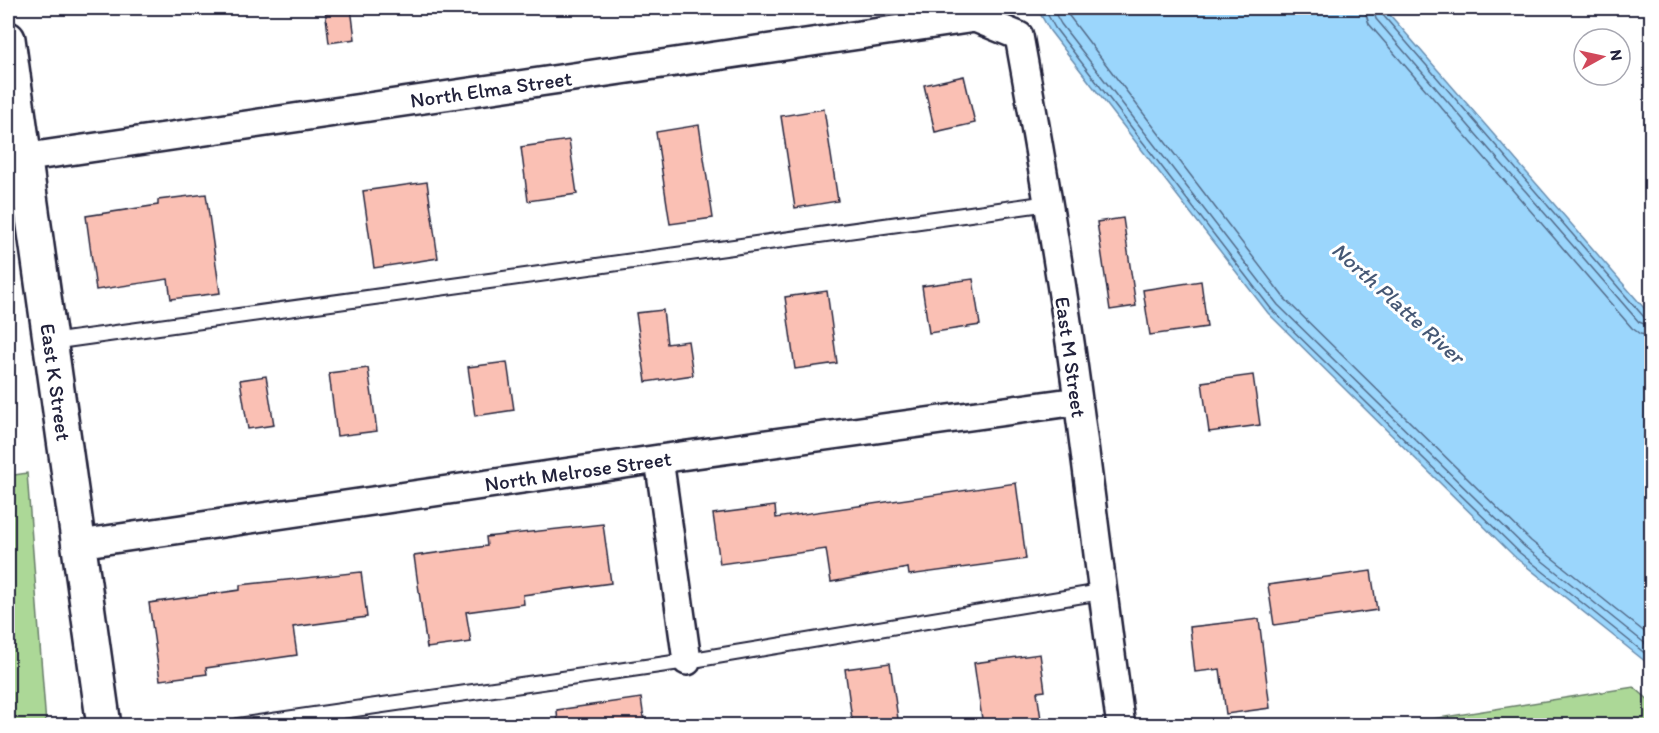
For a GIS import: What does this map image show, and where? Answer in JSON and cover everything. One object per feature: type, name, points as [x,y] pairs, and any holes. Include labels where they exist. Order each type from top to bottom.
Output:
[{"type":"street","name":"North Elma Street","points":[[16,158],[975,18]]},
{"type":"street","name":"East M Street","points":[[975,18],[1019,36],[1049,202],[1121,726]]},
{"type":"street","name":"East K Street","points":[[8,39],[16,158],[51,342],[105,726]]},
{"type":"street","name":"North Melrose Street","points":[[79,544],[1078,400]]},
{"type":"street","points":[[659,459],[687,661]]},
{"type":"lane","points":[[51,342],[1049,202]]},
{"type":"lane","points":[[238,726],[687,661],[1101,592]]},
{"type":"green space","points":[[27,473],[46,725],[8,725],[8,476]]},
{"type":"green space","points":[[1634,687],[1651,702],[1651,725],[1395,725]]},
{"type":"water","name":"North Platte River","points":[[1037,8],[1384,8],[1651,316],[1651,666],[1516,558],[1268,313],[1050,31]]},
{"type":"building","points":[[325,8],[351,8],[355,39],[329,43]]},
{"type":"building","points":[[964,76],[975,123],[935,132],[924,85]]},
{"type":"building","points":[[824,109],[838,201],[795,208],[781,116]]},
{"type":"building","points":[[699,125],[713,218],[670,224],[656,132]]},
{"type":"building","points":[[569,140],[577,194],[528,201],[521,147]]},
{"type":"building","points":[[427,182],[438,258],[374,268],[363,191]]},
{"type":"building","points":[[206,194],[220,293],[171,299],[168,279],[96,290],[86,216],[158,205],[158,200]]},
{"type":"building","points":[[1123,218],[1136,306],[1110,310],[1097,222]]},
{"type":"building","points":[[973,279],[980,325],[929,333],[922,286]]},
{"type":"building","points":[[1201,281],[1207,327],[1150,335],[1143,290]]},
{"type":"building","points":[[827,291],[837,363],[795,369],[785,297]]},
{"type":"building","points":[[663,310],[667,344],[688,341],[693,375],[646,382],[636,313]]},
{"type":"building","points":[[507,362],[514,410],[475,416],[468,367]]},
{"type":"building","points":[[368,368],[377,431],[337,436],[329,373]]},
{"type":"building","points":[[1253,375],[1260,425],[1209,432],[1202,382]]},
{"type":"building","points":[[266,376],[274,425],[248,429],[240,380]]},
{"type":"building","points":[[1016,483],[1026,559],[909,575],[908,568],[831,582],[826,549],[720,564],[713,514],[775,506],[776,518]]},
{"type":"building","points":[[603,524],[611,583],[523,595],[524,604],[466,612],[471,642],[427,648],[414,556],[487,546],[486,537]]},
{"type":"building","points":[[1371,571],[1377,610],[1274,625],[1268,585]]},
{"type":"building","points":[[361,572],[367,617],[293,627],[297,655],[206,668],[207,674],[160,680],[149,603],[240,590],[240,585]]},
{"type":"building","points":[[1259,619],[1270,708],[1226,714],[1220,669],[1195,672],[1190,627]]},
{"type":"building","points":[[1040,654],[1045,691],[1037,692],[1042,726],[983,726],[974,663]]},
{"type":"building","points":[[890,663],[899,726],[853,726],[845,669]]},
{"type":"building","points":[[641,698],[645,726],[558,726],[557,710]]}]
